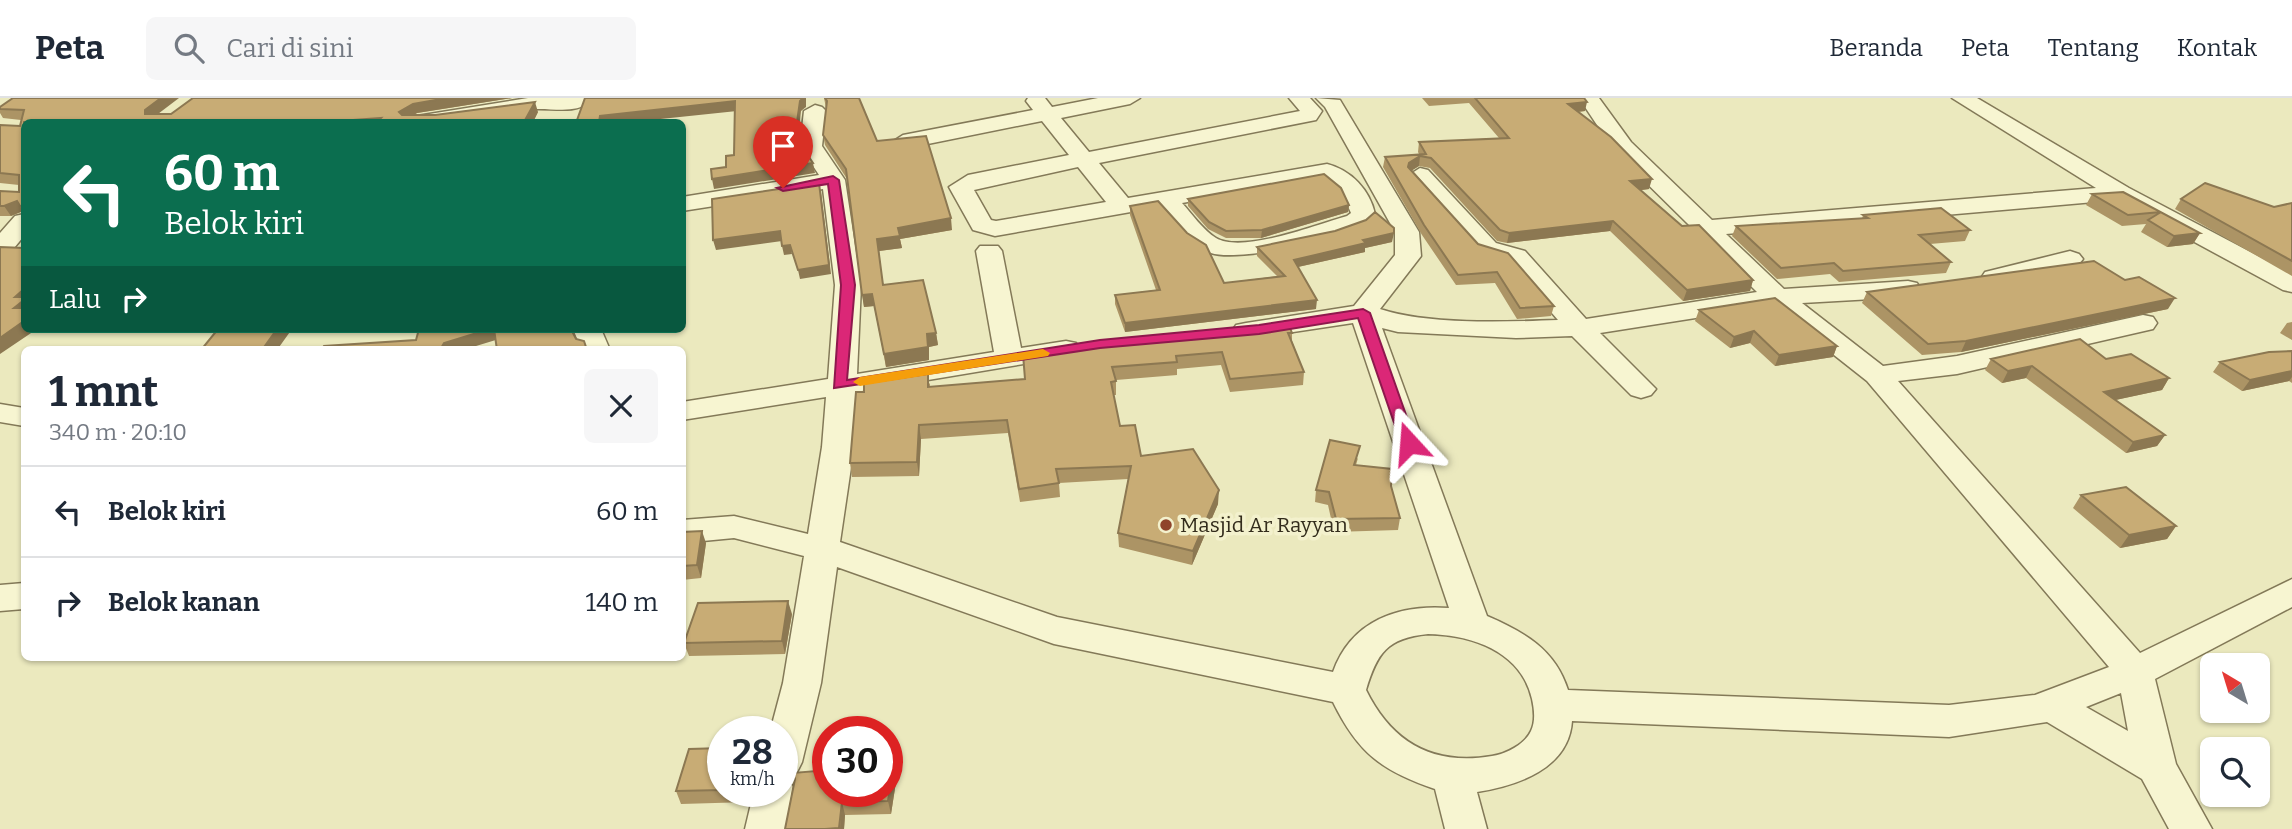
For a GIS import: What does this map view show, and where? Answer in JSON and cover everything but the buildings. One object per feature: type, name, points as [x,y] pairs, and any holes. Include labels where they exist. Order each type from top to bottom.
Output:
[{"type":"street","points":[[903,142],[1041,106],[1130,98]]},
{"type":"street","points":[[1165,199],[1207,243],[1228,250],[1251,248],[1356,221],[1363,214],[1362,205],[1340,176],[1327,172],[1121,205],[995,229],[982,225],[961,187],[976,180],[1309,116],[1311,111],[1299,98]]},
{"type":"street","points":[[1326,98],[1333,104],[1407,232],[1408,256],[1363,313]]},
{"type":"street","points":[[1589,98],[1622,147],[1776,297],[1877,375],[2136,672],[2156,767],[2191,829]]},
{"type":"street","points":[[1962,98],[2121,193],[2292,284]]},
{"type":"street","points":[[436,119],[536,103],[579,100],[571,119]]},
{"type":"street","points":[[1041,106],[1081,159],[1121,205]]},
{"type":"street","points":[[794,716],[802,683],[838,447],[848,285],[833,180],[811,146],[815,111]]},
{"type":"street","points":[[1420,175],[1487,248],[1516,256],[1579,328],[1641,390]]},
{"type":"street","points":[[686,203],[833,180]]},
{"type":"street","points":[[1707,228],[2121,193]]},
{"type":"street","points":[[0,249],[21,224]]},
{"type":"street","points":[[989,251],[1009,358]]},
{"type":"street","points":[[1963,282],[2023,272],[2070,259]]},
{"type":"street","points":[[2262,267],[2292,260]]},
{"type":"street","points":[[1219,333],[1363,313],[1398,324],[1516,330],[1579,328],[1776,297],[1936,286]]},
{"type":"street","points":[[1363,313],[1472,624]]},
{"type":"street","points":[[1877,375],[1957,365],[2143,323]]},
{"type":"street","points":[[686,410],[1087,346]]},
{"type":"street","points":[[0,413],[21,416]]},
{"type":"street","points":[[686,532],[734,527],[823,549],[1054,630],[1347,690]]},
{"type":"street","points":[[1556,705],[1949,721],[2007,716],[2050,705],[2136,672],[2292,592]]},
{"type":"street","points":[[0,598],[21,596]]},
{"type":"street","points":[[1429,619],[1472,624],[1512,642],[1542,671],[1556,705],[1551,736],[1530,761],[1494,775],[1452,776],[1411,763],[1378,740],[1357,711],[1347,690],[1362,650],[1390,628],[1429,619]]},
{"type":"street","points":[[2050,705],[2156,767]]},
{"type":"street","points":[[1452,776],[1466,829]]},
{"type":"street","points":[[766,829],[771,807]]},
{"type":"slow traffic","points":[[860,382],[1043,353]]},
{"type":"place","name":"Masjid Ar Rayyan","points":[[1166,525]]},
{"type":"route","points":[[783,188],[833,180],[839,202],[848,285],[840,385],[1100,344],[1259,330],[1363,313],[1409,443]]}]
